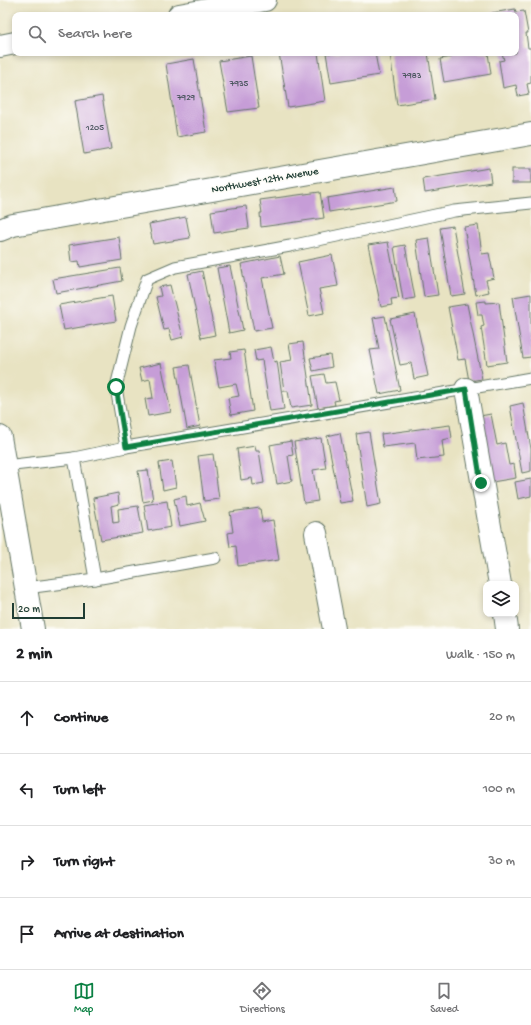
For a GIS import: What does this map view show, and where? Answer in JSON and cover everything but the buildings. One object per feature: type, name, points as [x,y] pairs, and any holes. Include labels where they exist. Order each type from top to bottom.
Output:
[{"type":"street","points":[[196,12],[265,0]]},
{"type":"street","points":[[0,46],[12,44]]},
{"type":"street","name":"Northwest 12th Avenue","points":[[0,230],[21,224],[531,134]]},
{"type":"street","points":[[466,389],[481,483],[499,581]]},
{"type":"street","points":[[2,449],[5,491],[26,588],[33,629]]},
{"type":"street","points":[[316,533],[334,629]]},
{"type":"street","points":[[505,617],[507,629]]},
{"type":"lane","points":[[126,447],[116,387],[131,326],[147,279],[175,267],[290,246],[454,211],[531,203]]},
{"type":"lane","points":[[2,449],[74,458],[126,447],[531,378]]},
{"type":"lane","points":[[74,458],[95,579]]},
{"type":"lane","points":[[26,588],[95,579],[215,558]]},
{"type":"route","points":[[116,387],[126,447],[466,389],[481,483]]}]
